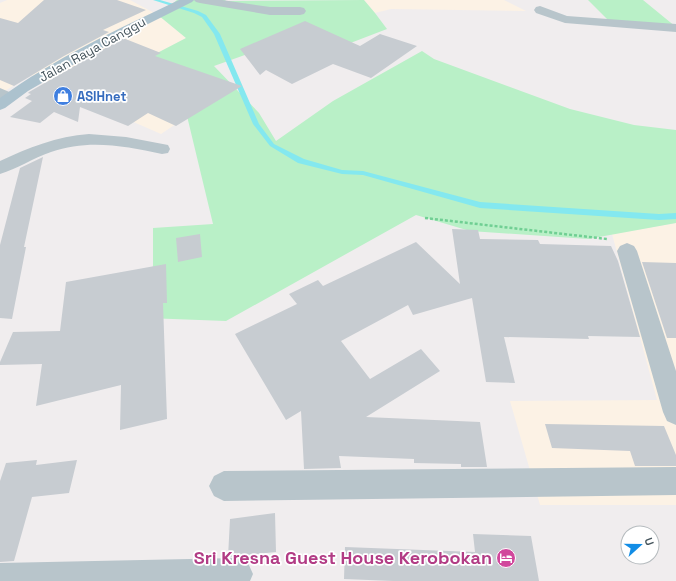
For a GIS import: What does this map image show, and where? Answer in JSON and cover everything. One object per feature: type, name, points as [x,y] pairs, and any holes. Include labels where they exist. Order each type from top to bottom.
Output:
[{"type":"main road","name":"Jalan Raya Canggu","points":[[3,98],[113,36],[188,0]]},
{"type":"street","points":[[200,0],[270,11],[300,11]]},
{"type":"street","points":[[540,10],[566,19],[676,28]]},
{"type":"street","points":[[0,168],[31,153],[55,145],[88,139],[115,140],[162,149]]},
{"type":"street","points":[[627,251],[676,412]]},
{"type":"street","points":[[224,486],[676,481]]},
{"type":"street","points":[[0,579],[237,574]]},
{"type":"path","points":[[425,218],[601,238],[616,242],[627,251]]},
{"type":"shaded area","points":[[7,0],[130,0],[158,15],[186,38],[139,63],[216,97],[161,134],[122,117],[88,98],[31,75],[0,94],[0,3]]},
{"type":"shaded area","points":[[364,0],[504,0],[526,11],[391,9],[375,13]]},
{"type":"shaded area","points":[[676,223],[676,505],[540,505],[510,401],[657,400],[612,234]]},
{"type":"green space","points":[[177,0],[364,0],[387,29],[306,60],[281,42],[214,66],[259,113],[276,141],[333,101],[422,51],[434,59],[570,109],[634,125],[676,130],[676,223],[588,239],[470,231],[416,215],[226,321],[146,318],[153,265],[153,228],[213,224],[187,116],[138,63],[186,38],[158,15]]},
{"type":"green space","points":[[588,0],[643,0],[676,27],[614,26]]},
{"type":"building","points":[[44,0],[117,0],[146,10],[103,30],[109,32],[64,56],[14,86],[0,80],[0,18],[18,23]]},
{"type":"building","points":[[305,21],[360,46],[380,34],[417,46],[371,78],[333,64],[292,84],[266,70],[260,75],[240,49]]},
{"type":"building","points":[[123,38],[161,53],[155,56],[242,86],[176,126],[148,113],[128,126],[80,107],[78,122],[54,112],[40,123],[10,117],[32,101],[25,98],[31,94],[28,93],[29,92]]},
{"type":"building","points":[[43,157],[24,247],[26,247],[12,319],[0,318],[0,245],[20,168]]},
{"type":"building","points":[[452,229],[478,230],[480,239],[538,240],[540,244],[611,246],[618,261],[640,337],[588,336],[589,339],[504,337],[515,383],[486,382],[472,298],[413,315],[408,305],[341,341],[370,379],[421,349],[440,371],[366,417],[480,422],[487,467],[461,467],[461,464],[414,463],[414,459],[339,456],[341,468],[304,469],[301,411],[286,420],[235,334],[297,304],[289,294],[318,280],[323,286],[416,242],[460,284]]},
{"type":"building","points":[[200,234],[202,257],[178,262],[176,238]]},
{"type":"building","points":[[642,262],[676,263],[676,338],[667,338]]},
{"type":"building","points":[[166,264],[167,303],[163,303],[167,419],[120,430],[121,385],[36,406],[42,364],[0,365],[13,332],[60,331],[66,282]]},
{"type":"building","points":[[545,424],[664,426],[676,455],[676,466],[635,466],[630,451],[552,448]]},
{"type":"building","points":[[37,460],[36,465],[77,460],[69,493],[32,497],[14,561],[0,562],[0,481],[6,463]]},
{"type":"building","points":[[275,513],[276,552],[228,557],[230,519]]},
{"type":"building","points":[[473,534],[531,536],[539,581],[393,581],[344,579],[345,547],[475,552]]},
{"type":"waterway","points":[[155,0],[196,12],[204,16],[217,34],[256,124],[272,145],[301,161],[342,172],[363,173],[480,205],[659,217],[676,216]]},
{"type":"place","name":"ASIHnet","points":[[63,96]]},
{"type":"place","name":"Sri Kresna Guest House Kerobokan","points":[[506,558]]}]
